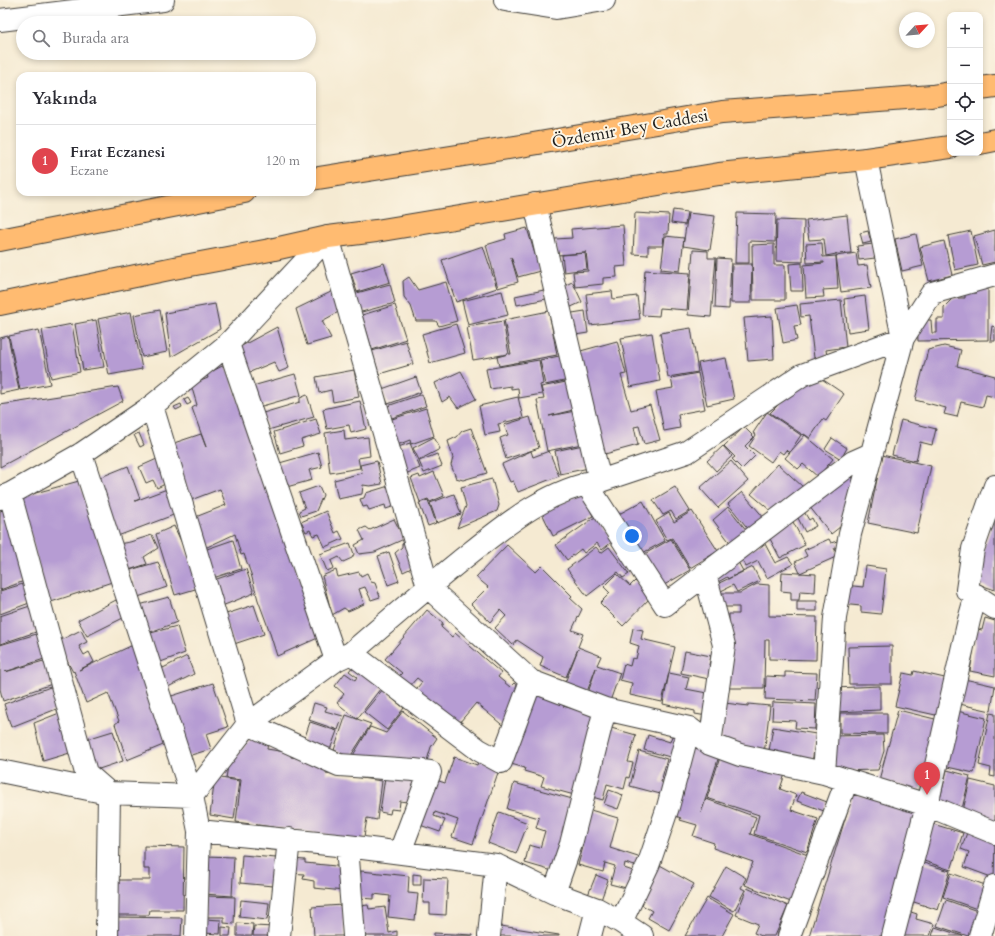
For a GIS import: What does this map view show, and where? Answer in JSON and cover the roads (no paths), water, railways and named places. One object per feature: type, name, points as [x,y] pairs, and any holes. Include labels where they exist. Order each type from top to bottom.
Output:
[{"type":"main road","points":[[983,88],[995,86]]},
{"type":"main road","name":"Özdemir Bey Caddesi","points":[[316,178],[722,112],[932,96],[947,94]]},
{"type":"main road","points":[[983,142],[995,140]]},
{"type":"main road","points":[[0,304],[328,237],[376,231],[719,174],[866,159],[947,147]]},
{"type":"main road","points":[[0,240],[224,196]]},
{"type":"street","points":[[0,20],[30,8],[163,0]]},
{"type":"street","points":[[505,0],[556,8],[604,0]]},
{"type":"street","points":[[866,159],[903,338]]},
{"type":"street","points":[[535,204],[593,482],[665,605],[853,462],[871,454]]},
{"type":"street","points":[[107,936],[109,794],[86,772],[5,496],[81,454],[152,406],[228,344],[328,237]]},
{"type":"street","points":[[328,237],[428,587],[530,681],[605,709],[689,728],[710,744],[747,756],[847,780],[927,805],[995,833]]},
{"type":"street","points":[[824,774],[835,618],[850,534],[903,338],[932,293],[995,275]]},
{"type":"street","points":[[192,796],[248,724],[343,657],[497,532],[539,502],[593,482],[687,452],[802,375],[903,338]]},
{"type":"street","points":[[228,344],[343,657],[479,750],[501,762],[530,681]]},
{"type":"street","points":[[152,406],[248,724],[339,764],[430,772],[400,852]]},
{"type":"street","points":[[81,454],[192,796],[199,831],[196,936]]},
{"type":"street","points":[[995,486],[973,549],[967,590],[995,608]]},
{"type":"street","points":[[705,574],[724,645],[710,744]]},
{"type":"street","points":[[893,936],[927,805],[968,620],[976,595]]},
{"type":"street","points":[[554,893],[571,844],[605,709]]},
{"type":"street","points":[[621,922],[649,863],[668,808],[689,728]]},
{"type":"street","points":[[0,771],[109,794],[192,796]]},
{"type":"street","points":[[789,936],[847,780]]},
{"type":"street","points":[[199,831],[289,839],[496,865],[554,893],[597,909],[621,922],[642,936]]},
{"type":"street","points":[[279,936],[289,839]]},
{"type":"street","points":[[347,846],[354,936]]},
{"type":"street","points":[[489,936],[496,865]]},
{"type":"street","points":[[980,936],[995,886]]},
{"type":"street","points":[[590,936],[597,909]]},
{"type":"place","name":"Fırat Eczanesi","points":[[927,795]]}]
